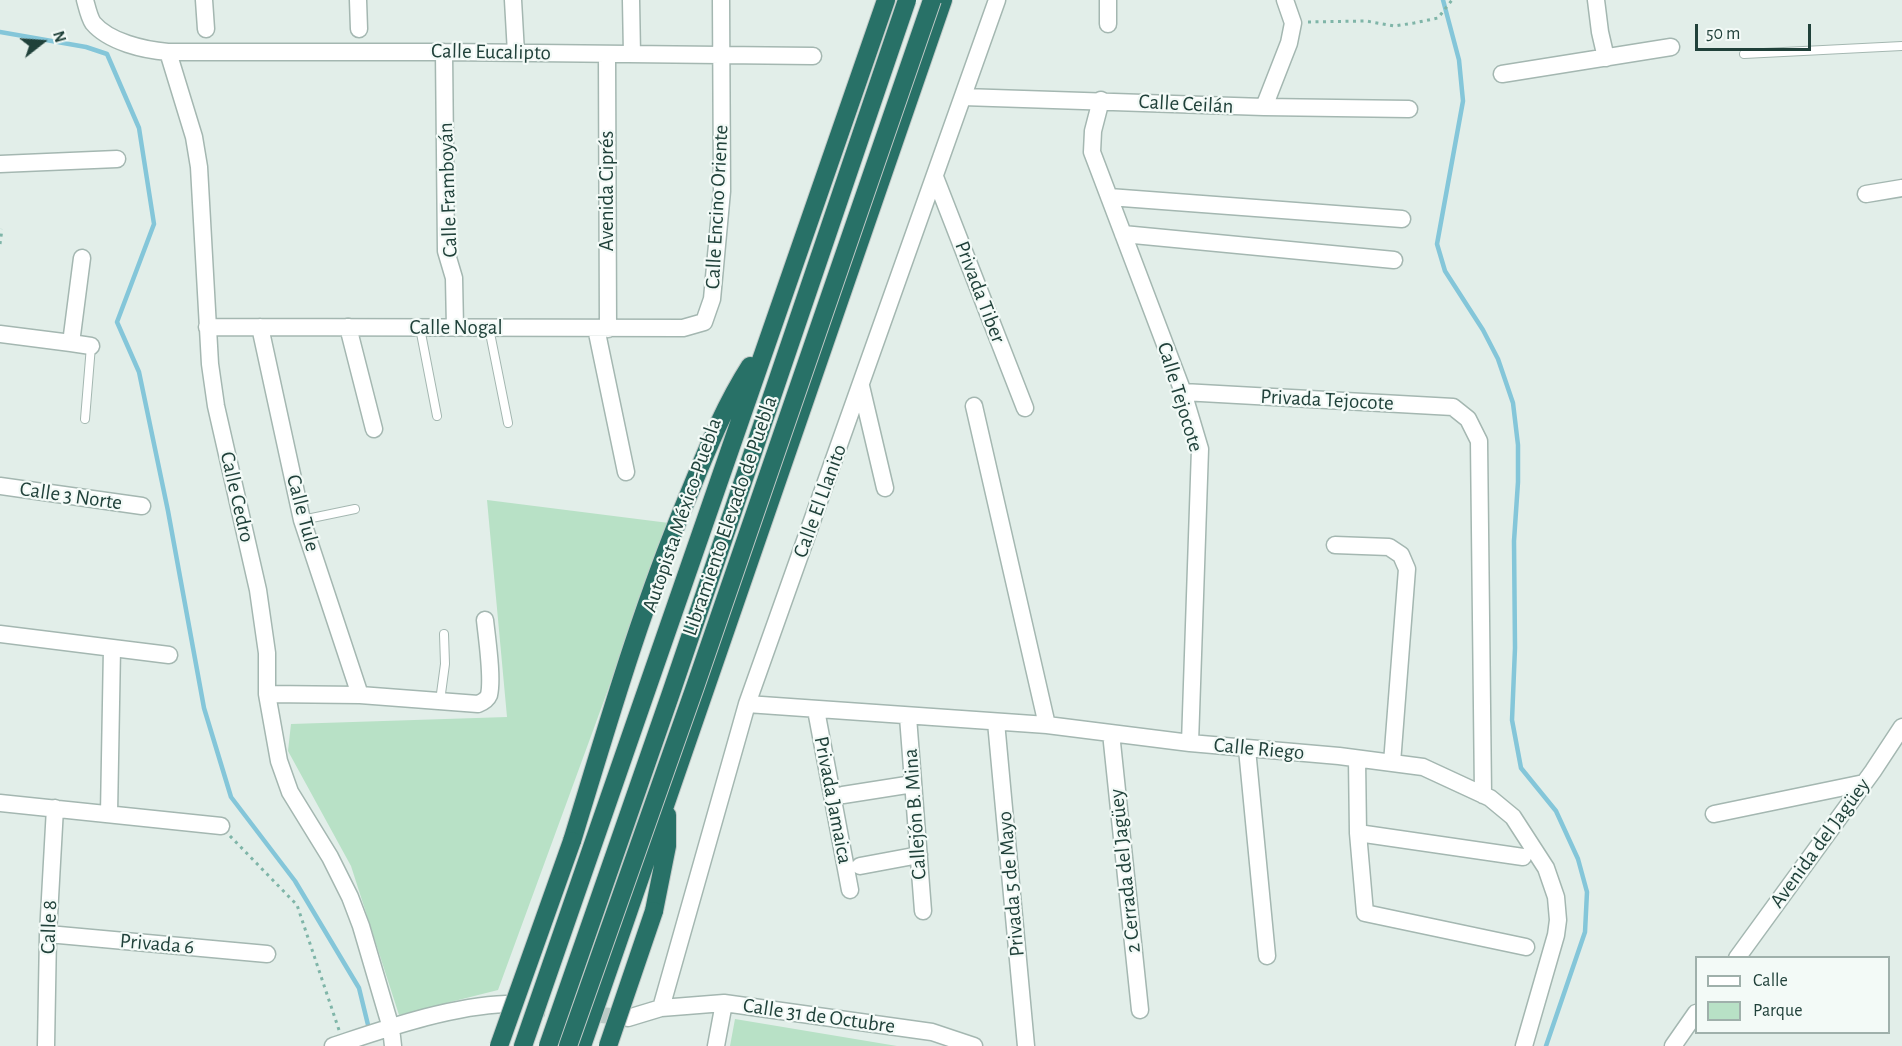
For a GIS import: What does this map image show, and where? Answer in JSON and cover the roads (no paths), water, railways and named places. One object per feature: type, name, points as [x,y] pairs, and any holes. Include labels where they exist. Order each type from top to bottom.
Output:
[{"type":"highway","name":"Autopista México-Puebla","points":[[523,1046],[886,0]]},
{"type":"highway","name":"Libramiento Elevado de Puebla","points":[[548,1046],[907,0]]},
{"type":"highway","name":"Libramiento Elevado de Puebla","points":[[568,1046],[695,687],[932,0]]},
{"type":"highway","points":[[582,1046],[943,0]]},
{"type":"highway","points":[[499,1046],[572,841],[631,647],[667,547],[707,448],[734,392],[767,339]]},
{"type":"highway","points":[[608,1046],[654,911],[668,846],[667,801]]},
{"type":"street","points":[[85,0],[92,21],[108,35],[152,51],[168,52]]},
{"type":"street","points":[[204,0],[206,29]]},
{"type":"street","points":[[358,0],[359,29]]},
{"type":"street","points":[[513,0],[516,52]]},
{"type":"street","points":[[631,0],[632,54]]},
{"type":"street","name":"Calle Encino Oriente","points":[[704,322],[712,299],[722,191],[721,0]]},
{"type":"street","name":"Calle El Llanito","points":[[661,1008],[747,704],[997,0]]},
{"type":"street","points":[[1108,0],[1108,24]]},
{"type":"street","points":[[1264,107],[1289,43],[1293,23],[1285,0]]},
{"type":"street","points":[[1596,0],[1606,58]]},
{"type":"street","points":[[1502,74],[1671,47]]},
{"type":"street","name":"Calle Eucalipto","points":[[168,52],[516,52],[813,56]]},
{"type":"street","name":"Calle Cedro","points":[[168,52],[194,137],[199,167],[207,327],[216,406],[258,590],[267,652],[267,694],[279,761],[290,792],[330,857],[350,897],[361,926],[386,1029],[393,1046]]},
{"type":"street","name":"Calle Framboyán","points":[[444,52],[446,251],[454,278],[455,328]]},
{"type":"street","name":"Avenida Ciprés","points":[[607,54],[602,329],[626,472]]},
{"type":"street","name":"Calle Ceilán","points":[[963,97],[1264,107],[1409,109]]},
{"type":"street","name":"Calle Tejocote","points":[[1101,100],[1093,131],[1092,152],[1183,392],[1200,449],[1190,743]]},
{"type":"street","points":[[0,164],[117,159]]},
{"type":"street","name":"Privada Tiber","points":[[935,177],[1025,408]]},
{"type":"street","points":[[1866,194],[1902,188]]},
{"type":"street","points":[[1109,197],[1402,219]]},
{"type":"street","points":[[1123,234],[1394,260]]},
{"type":"street","points":[[71,343],[82,258]]},
{"type":"street","name":"Calle Nogal","points":[[207,327],[602,329],[682,328],[704,322]]},
{"type":"street","name":"Calle Tule","points":[[260,327],[302,520],[360,695]]},
{"type":"street","points":[[348,327],[374,429]]},
{"type":"street","points":[[0,334],[91,346]]},
{"type":"street","points":[[861,385],[885,488]]},
{"type":"street","name":"Privada Tejocote","points":[[1183,392],[1453,407],[1468,419],[1479,441],[1483,795]]},
{"type":"street","points":[[974,406],[1047,725]]},
{"type":"street","name":"Calle 3 Norte","points":[[0,486],[142,506]]},
{"type":"street","points":[[1335,546],[1389,547],[1401,555],[1407,569],[1392,763]]},
{"type":"street","points":[[267,694],[360,695],[478,704],[489,696],[485,620]]},
{"type":"street","points":[[0,634],[169,655]]},
{"type":"street","points":[[109,814],[112,648]]},
{"type":"street","name":"Calle Riego","points":[[747,704],[1047,725],[1190,743],[1423,767],[1483,795],[1514,817],[1546,868],[1556,897],[1558,920],[1556,935],[1524,1046]]},
{"type":"street","name":"Privada Jamaica","points":[[816,710],[850,890]]},
{"type":"street","name":"Callejón B. Mina","points":[[908,717],[923,911]]},
{"type":"street","name":"Privada 5 de Mayo","points":[[996,722],[1026,1046]]},
{"type":"street","name":"Avenida del Jagüey","points":[[1738,956],[1902,727]]},
{"type":"street","name":"2 Cerrada del Jagüey","points":[[1111,733],[1140,1010]]},
{"type":"street","points":[[1247,749],[1267,956]]},
{"type":"street","points":[[1357,759],[1359,833],[1365,913],[1526,946]]},
{"type":"street","points":[[1714,814],[1864,783]]},
{"type":"street","points":[[843,795],[913,784]]},
{"type":"street","points":[[0,803],[221,826]]},
{"type":"street","name":"Calle 8","points":[[46,1046],[48,934],[55,808]]},
{"type":"street","points":[[1359,833],[1523,857]]},
{"type":"street","points":[[860,866],[919,855]]},
{"type":"street","name":"Privada 6","points":[[48,934],[267,954]]},
{"type":"street","points":[[716,1046],[724,1003]]},
{"type":"street","name":"Calle 31 de Octubre","points":[[628,1018],[661,1008],[724,1003],[932,1032],[975,1046]]},
{"type":"street","points":[[349,1042],[386,1029],[472,1008],[506,1004]]},
{"type":"street","points":[[1673,1046],[1695,1014]]},
{"type":"lane","points":[[1744,54],[1902,46]]},
{"type":"lane","points":[[420,328],[437,416]]},
{"type":"lane","points":[[489,328],[508,423]]},
{"type":"lane","points":[[85,419],[91,346]]},
{"type":"lane","points":[[302,520],[355,509]]},
{"type":"lane","points":[[440,701],[445,664],[444,634]]},
{"type":"waterway","points":[[1443,0],[1459,60],[1463,101],[1437,244],[1445,271],[1483,330],[1498,359],[1513,403],[1518,445],[1514,541],[1515,648],[1512,720],[1521,768],[1556,811],[1578,859],[1587,892],[1585,932],[1546,1046]]},
{"type":"waterway","points":[[0,32],[86,47],[107,54],[139,128],[154,224],[117,322],[139,372],[168,511],[204,708],[231,797],[295,881],[359,988],[369,1029]]},
{"type":"tunnel","points":[[506,1004],[628,1018]]}]
